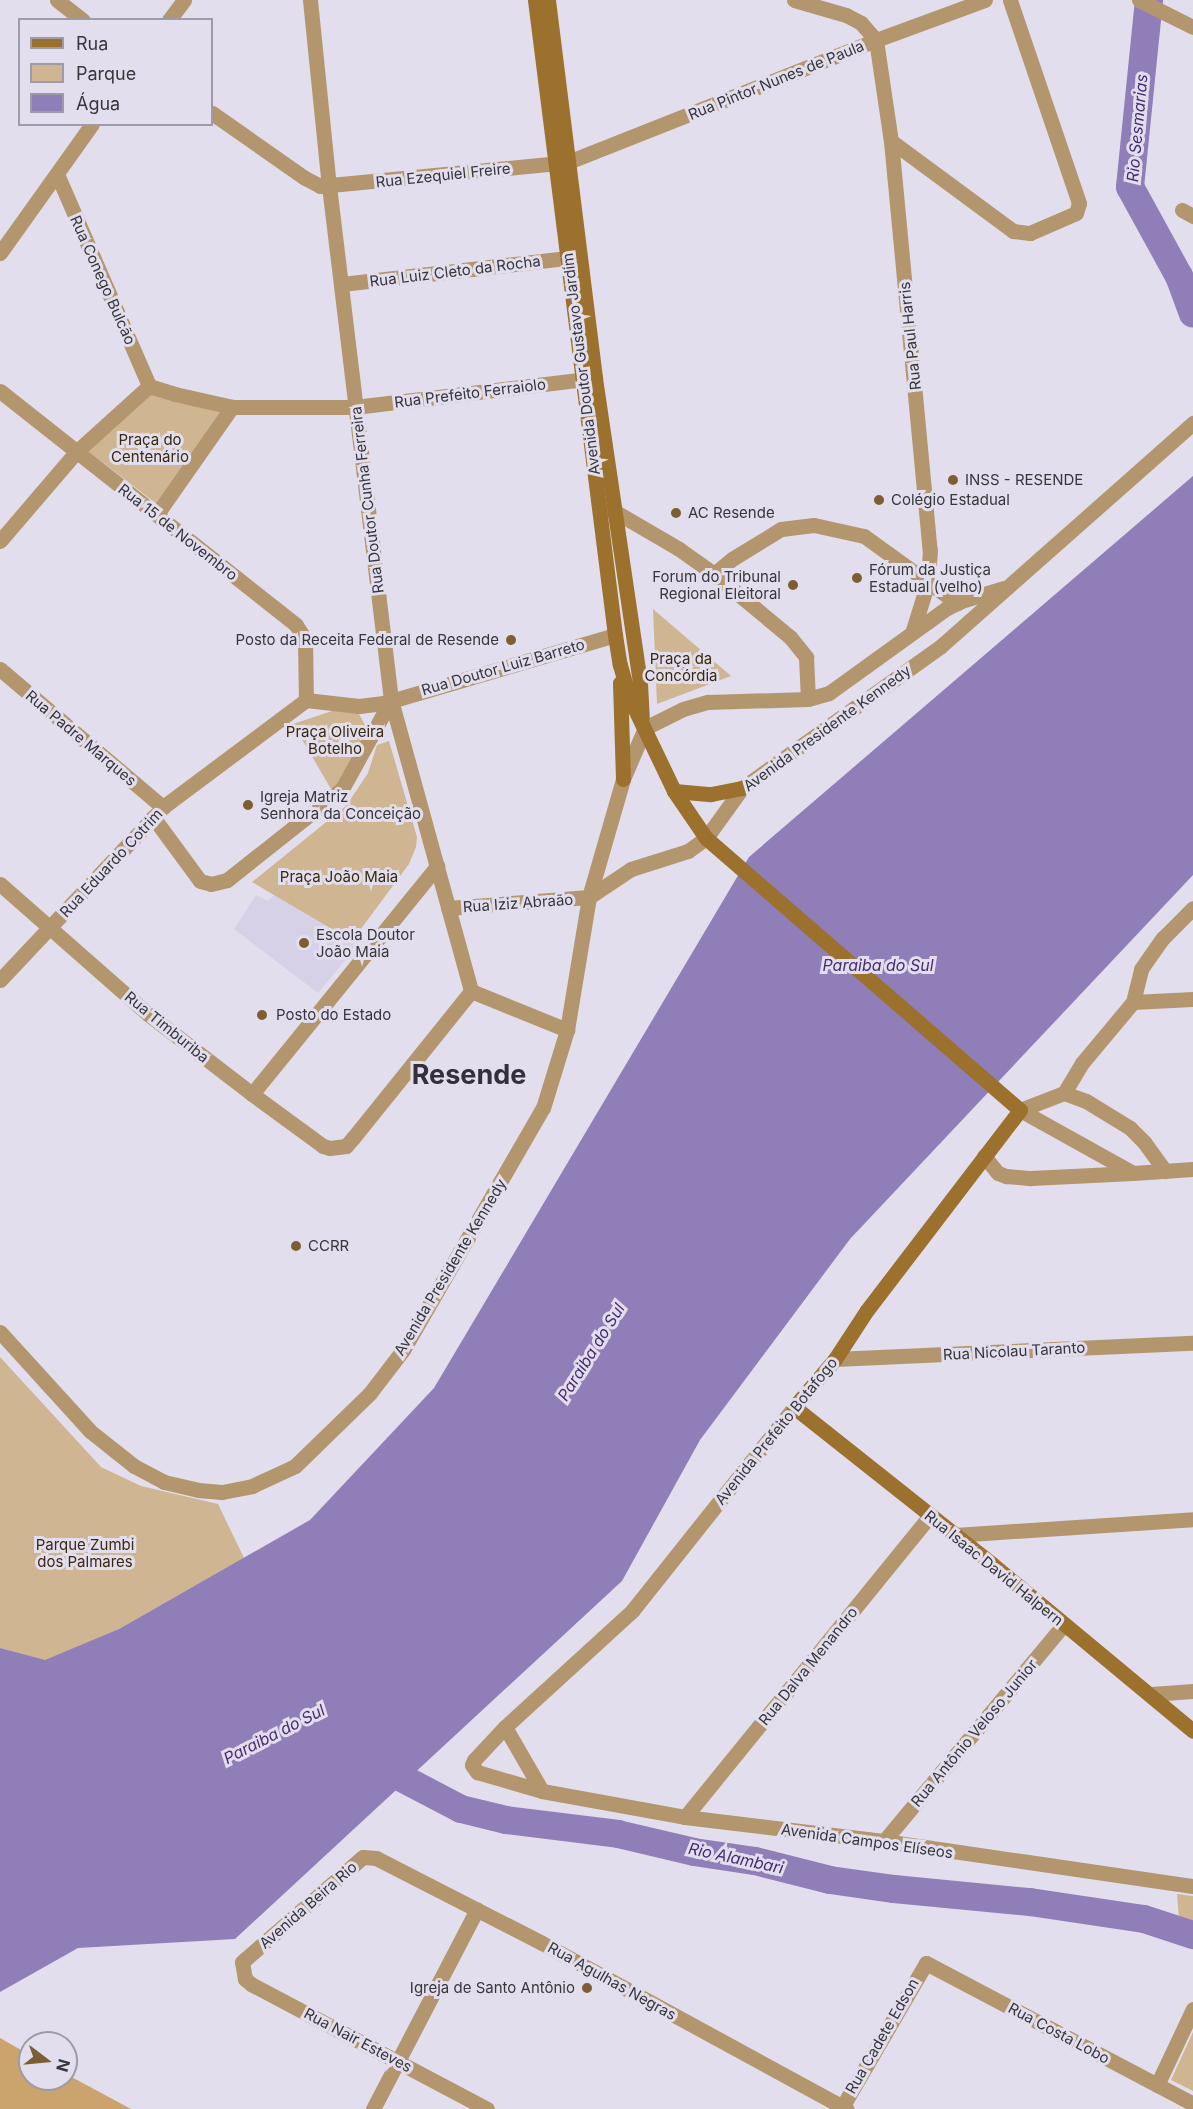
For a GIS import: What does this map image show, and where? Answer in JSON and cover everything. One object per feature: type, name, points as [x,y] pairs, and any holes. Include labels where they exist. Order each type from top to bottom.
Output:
[{"type":"main road","name":"Avenida Doutor Gustavo Jardim","points":[[535,0],[562,163],[590,379],[606,510],[615,635],[620,665],[630,699],[674,791],[706,838],[737,868],[1020,1110]]},
{"type":"main road","name":"Avenida Doutor Gustavo Jardim","points":[[548,0],[568,258],[590,379]]},
{"type":"main road","name":"Avenida Doutor Gustavo Jardim","points":[[606,510],[640,683],[644,726]]},
{"type":"main road","points":[[620,665],[623,779]]},
{"type":"main road","points":[[674,791],[711,794],[742,788]]},
{"type":"main road","name":"Avenida Prefeito Botafogo","points":[[794,1407],[835,1359],[867,1310],[1020,1110]]},
{"type":"main road","name":"Rua Isaac David Halpern","points":[[794,1407],[1151,1694],[1193,1731]]},
{"type":"street","points":[[57,0],[80,18]]},
{"type":"street","points":[[170,18],[184,0]]},
{"type":"street","name":"Rua Doutor Cunha Ferreira","points":[[310,0],[329,186],[391,700],[471,991]]},
{"type":"street","points":[[794,0],[846,15],[861,23],[876,40]]},
{"type":"street","name":"Rua Pintor Nunes de Paula","points":[[562,163],[876,40],[985,0]]},
{"type":"street","points":[[891,141],[1013,231],[1030,233],[1076,213],[1079,202],[1010,0]]},
{"type":"street","points":[[1139,0],[1193,27]]},
{"type":"street","points":[[1171,16],[1193,13]]},
{"type":"street","name":"Rua Paul Harris","points":[[876,40],[891,141],[930,550],[928,582],[913,630]]},
{"type":"street","points":[[213,113],[304,178],[314,184],[329,186]]},
{"type":"street","points":[[0,253],[91,126]]},
{"type":"street","name":"Rua Ezequiel Freire","points":[[329,186],[562,163]]},
{"type":"street","name":"Rua Conego Bulcão","points":[[57,174],[149,386]]},
{"type":"street","name":"Rua Luiz Cleto da Rocha","points":[[342,284],[568,258]]},
{"type":"street","name":"Rua Prefeito Ferraiolo","points":[[149,386],[232,407],[355,407],[590,379]]},
{"type":"street","points":[[0,541],[76,452],[149,386]]},
{"type":"street","name":"Rua 15 de Novembro","points":[[0,391],[302,632],[305,639],[306,700]]},
{"type":"street","points":[[157,514],[232,407]]},
{"type":"street","name":"Avenida Presidente Kennedy","points":[[589,897],[631,869],[688,850],[706,838],[742,788],[941,646],[1190,426]]},
{"type":"street","points":[[606,510],[679,549],[714,574],[800,647],[806,657],[808,699]]},
{"type":"street","points":[[714,574],[732,559],[781,529],[813,525],[864,536],[957,603]]},
{"type":"street","name":"Avenida Presidente Kennedy","points":[[0,1332],[90,1431],[134,1466],[164,1482],[198,1490],[222,1492],[252,1486],[274,1478],[295,1466],[370,1393],[403,1350],[543,1108],[567,1030],[589,897],[623,779],[644,726],[683,709],[708,702],[808,699],[829,693],[926,621],[957,603],[1004,588]]},
{"type":"street","points":[[926,621],[939,631],[941,646]]},
{"type":"street","name":"Rua Doutor Luiz Barreto","points":[[391,700],[615,635]]},
{"type":"street","name":"Rua Padre Marques","points":[[3,678],[158,812],[196,878],[212,884],[219,884],[233,877],[342,789],[391,700]]},
{"type":"street","points":[[306,700],[359,706],[391,700]]},
{"type":"street","name":"Rua Eduardo Cotrim","points":[[0,980],[158,812],[306,700]]},
{"type":"street","points":[[252,1094],[437,866]]},
{"type":"street","name":"Rua Timburiba","points":[[0,884],[148,1014],[323,1146],[338,1149],[346,1146],[471,991]]},
{"type":"street","name":"Rua Iziz Abraão","points":[[448,908],[589,897]]},
{"type":"street","points":[[1020,1110],[1064,1093],[1082,1063],[1133,1002],[1141,969],[1163,938],[1193,908]]},
{"type":"street","points":[[471,991],[567,1030]]},
{"type":"street","points":[[1133,1002],[1193,999]]},
{"type":"street","points":[[1064,1093],[1101,1108],[1130,1128],[1144,1142],[1165,1171]]},
{"type":"street","points":[[1020,1110],[1133,1173]]},
{"type":"street","points":[[984,1156],[998,1173],[1014,1177],[1193,1169]]},
{"type":"street","name":"Rua Nicolau Taranto","points":[[835,1359],[1193,1343]]},
{"type":"street","name":"Avenida Prefeito Botafogo","points":[[505,1727],[632,1611],[794,1407]]},
{"type":"street","name":"Rua Dalva Menandro","points":[[685,1817],[930,1516]]},
{"type":"street","points":[[955,1535],[1193,1518]]},
{"type":"street","name":"Rua Antônio Veloso Junior","points":[[884,1841],[1064,1624]]},
{"type":"street","points":[[1151,1694],[1193,1691]]},
{"type":"street","points":[[505,1727],[542,1791]]},
{"type":"street","name":"Avenida Campos Elíseos","points":[[505,1727],[474,1760],[473,1768],[542,1791],[685,1817],[884,1841],[1193,1886]]},
{"type":"street","name":"Avenida Beira Rio","points":[[242,1962],[363,1857],[376,1858]]},
{"type":"street","name":"Rua Agulhas Negras","points":[[376,1858],[477,1910],[843,2108]]},
{"type":"street","points":[[373,2109],[477,1910]]},
{"type":"street","name":"Rua Nair Esteves","points":[[242,1962],[245,1979],[251,1984],[488,2109]]},
{"type":"street","name":"Rua Cadete Edson","points":[[843,2108],[924,1963]]},
{"type":"street","name":"Rua Costa Lobo","points":[[924,1963],[1193,2104]]},
{"type":"street","points":[[1156,2085],[1193,2009]]},
{"type":"shaded area","name":"Escola Doutor João Maia","points":[[256,895],[268,901],[274,895],[358,945],[318,993],[234,929]]},
{"type":"shaded area","points":[[0,2038],[18,2048],[18,2091],[78,2091],[78,2080],[131,2109],[0,2109]]},
{"type":"green space","name":"Praça do Centenário","points":[[148,393],[222,413],[158,505],[88,451]]},
{"type":"green space","name":"Praça da Concórdia","points":[[653,609],[731,676],[657,704]]},
{"type":"green space","name":"Praça Oliveira Botelho","points":[[335,710],[359,714],[366,727],[366,735],[339,784],[331,789],[293,724]]},
{"type":"green space","name":"Praça João Maia","points":[[389,741],[417,837],[416,847],[409,864],[352,941],[252,882],[346,806],[368,773],[377,745]]},
{"type":"green space","name":"Parque Zumbi dos Palmares","points":[[0,1357],[101,1467],[141,1486],[218,1504],[244,1558],[119,1629],[45,1661],[0,1648]]},
{"type":"green space","points":[[1177,1894],[1193,1896],[1193,1923],[1179,1919]]},
{"type":"green space","points":[[1193,2032],[1193,2091],[1171,2080]]},
{"type":"water","name":"Paraiba do Sul","points":[[1193,476],[1193,875],[850,1239],[700,1440],[622,1581],[235,1939],[78,1948],[0,1992],[0,1648],[45,1660],[119,1629],[310,1520],[434,1388],[749,857]]},
{"type":"waterway","name":"Rio Sesmarias","points":[[1149,0],[1130,187],[1179,276],[1193,314]]},
{"type":"waterway","name":"Rio Alambari","points":[[373,1763],[461,1809],[506,1820],[618,1834],[694,1852],[755,1861],[830,1880],[894,1889],[1030,1902],[1144,1919],[1193,1935]]},
{"type":"place","name":"INSS - RESENDE","points":[[953,480]]},
{"type":"place","name":"Colégio Estadual","points":[[879,500]]},
{"type":"place","name":"AC Resende","points":[[676,513]]},
{"type":"place","name":"Fórum da Justiça Estadual (velho)","points":[[857,578]]},
{"type":"place","name":"Forum do Tribunal Regional Eleitoral","points":[[793,585]]},
{"type":"place","name":"Posto da Receita Federal de Resende","points":[[511,640]]},
{"type":"place","name":"Igreja Matriz Senhora da Conceição","points":[[248,805]]},
{"type":"place","name":"Escola Doutor João Maia","points":[[304,943]]},
{"type":"place","name":"Posto do Estado","points":[[262,1015]]},
{"type":"place","name":"CCRR","points":[[296,1246]]},
{"type":"place","name":"Igreja de Santo Antônio","points":[[587,1988]]},
{"type":"district","name":"Resende","points":[[469,1075]]}]
